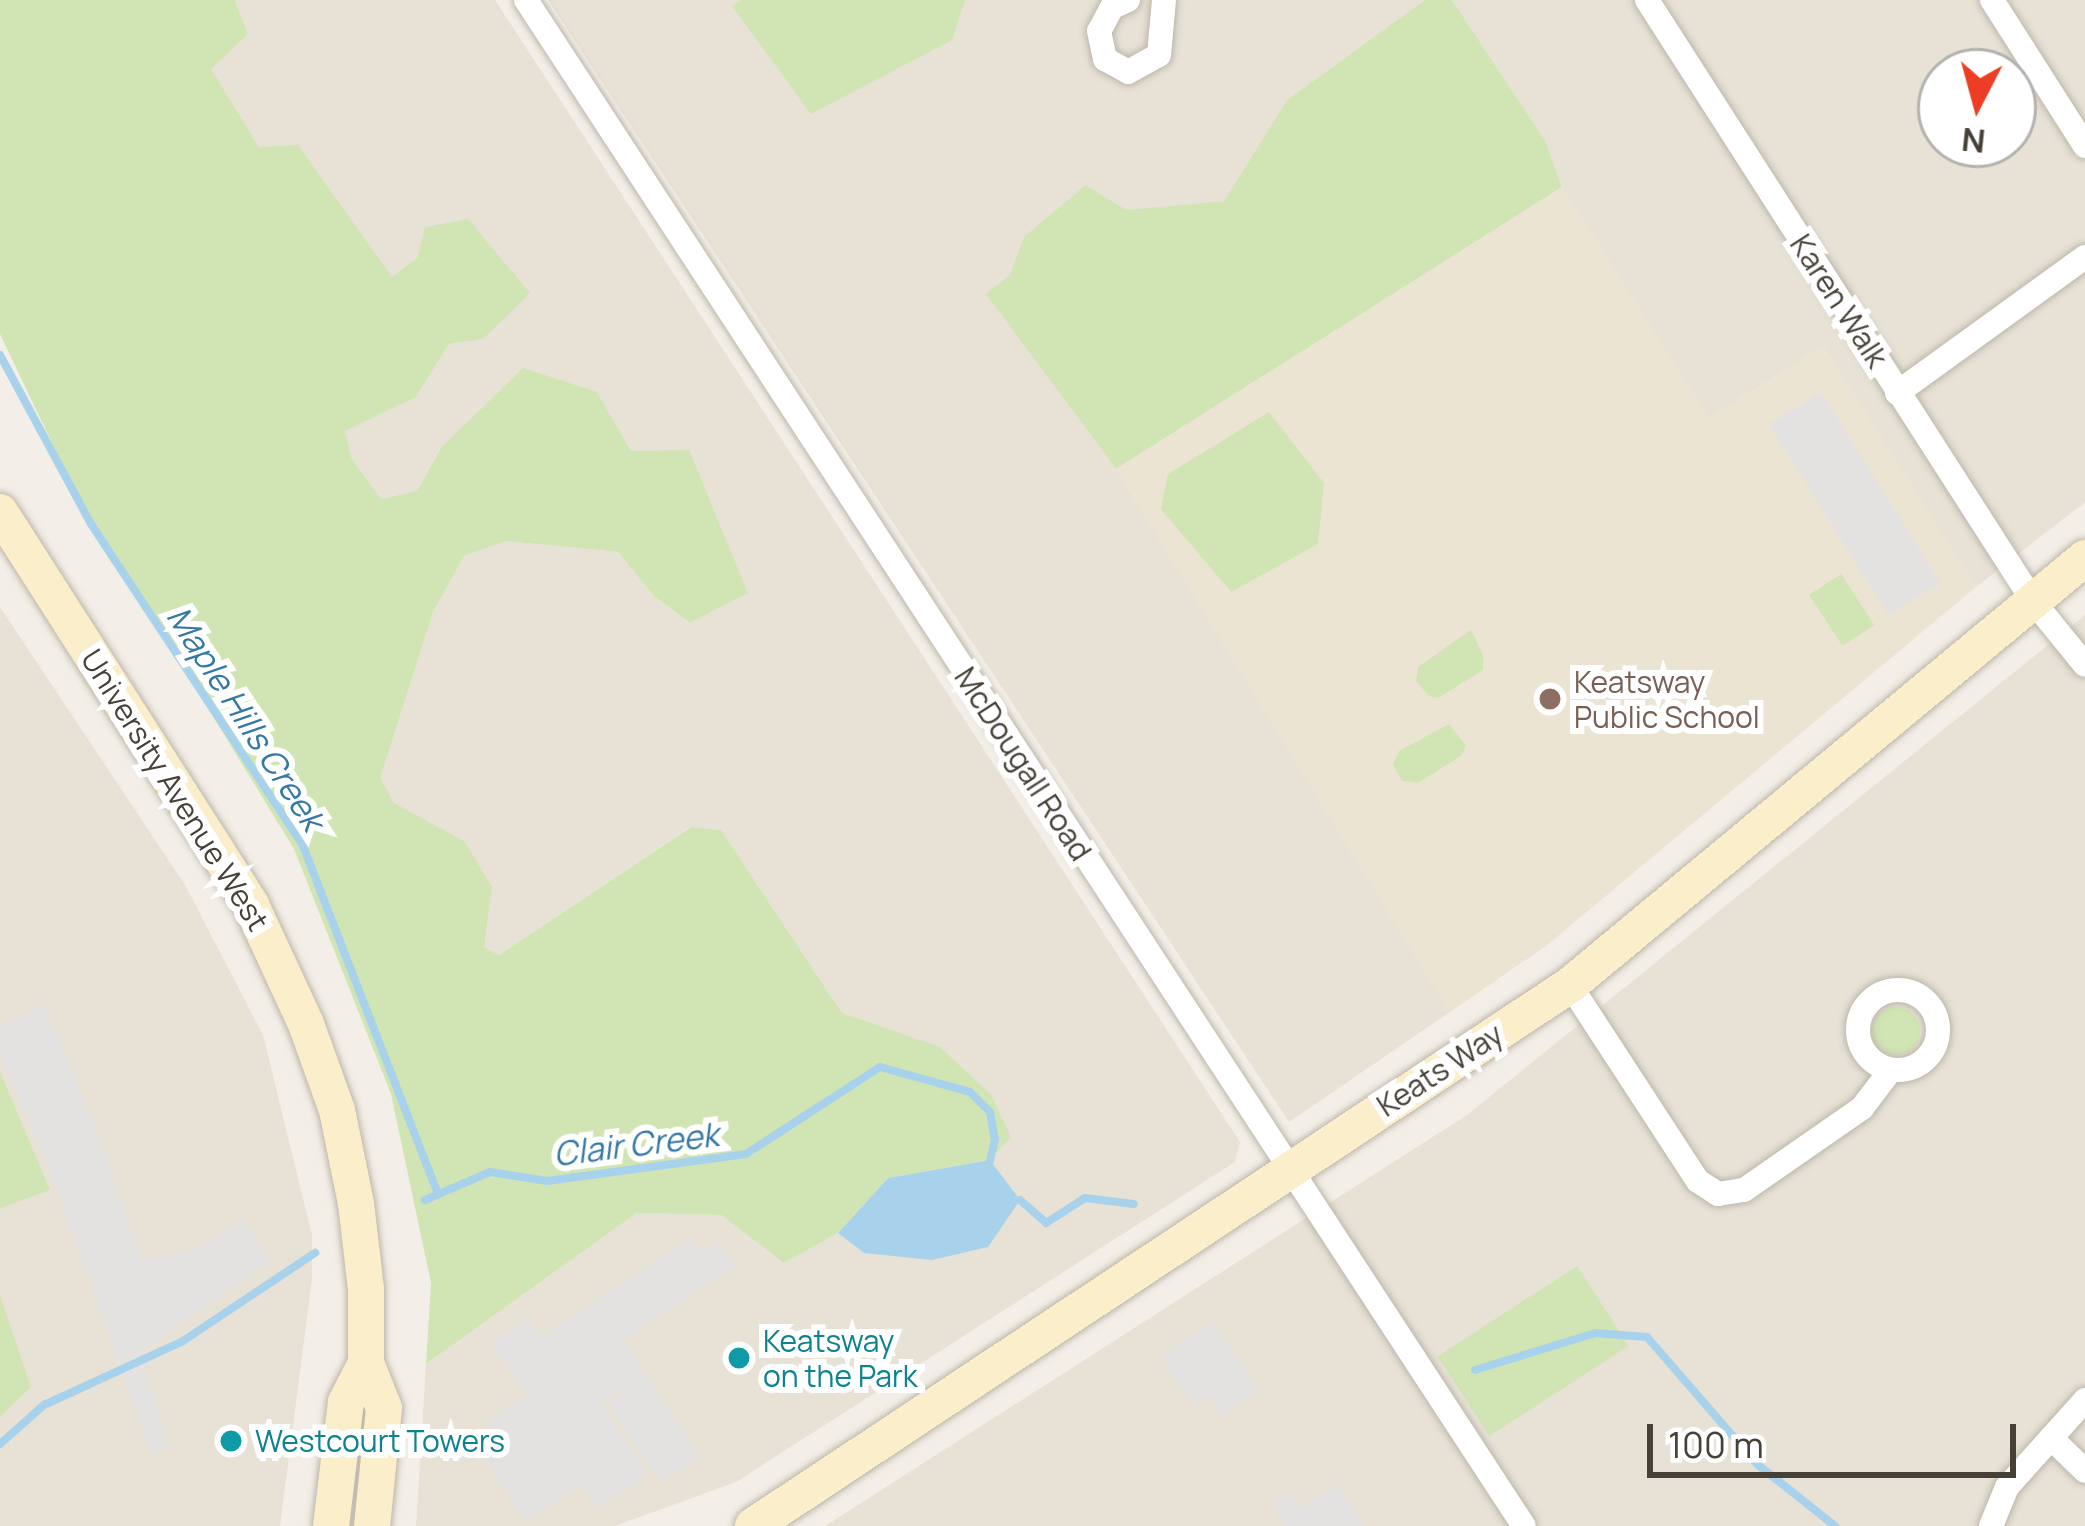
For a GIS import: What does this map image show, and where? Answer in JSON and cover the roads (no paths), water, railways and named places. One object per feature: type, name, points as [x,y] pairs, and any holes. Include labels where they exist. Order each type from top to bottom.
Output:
[{"type":"street","name":"McDougall Road","points":[[526,0],[1287,1171],[1524,1526]]},
{"type":"street","points":[[1128,0],[1112,7],[1099,31],[1105,59],[1128,72],[1159,55],[1164,0]]},
{"type":"street","name":"Karen Walk","points":[[1647,0],[2032,601],[2085,665]]},
{"type":"street","points":[[1992,0],[2085,146]]},
{"type":"street","points":[[1898,393],[2085,256]]},
{"type":"street","name":"University Avenue West","points":[[0,512],[251,905],[306,1024],[337,1110],[356,1203],[366,1289],[366,1363],[384,1408],[372,1526]]},
{"type":"street","name":"Keats Way","points":[[754,1526],[1570,985],[2085,558]]},
{"type":"street","points":[[1570,985],[1698,1181],[1718,1194],[1744,1190],[1862,1108],[1891,1070]]},
{"type":"street","name":"University Avenue West","points":[[331,1526],[346,1402],[366,1363]]},
{"type":"street","points":[[1990,1526],[2008,1487],[2085,1400]]},
{"type":"street","points":[[2051,1438],[2085,1471]]},
{"type":"water","points":[[990,1160],[1020,1200],[988,1247],[932,1260],[864,1253],[838,1233],[888,1178]]},
{"type":"waterway","name":"Maple Hills Creek","points":[[0,355],[91,524],[303,846],[438,1194]]},
{"type":"waterway","name":"Clair Creek","points":[[425,1200],[490,1172],[547,1181],[746,1154],[880,1067],[970,1092],[990,1112],[995,1139],[990,1160]]},
{"type":"waterway","name":"Clair Creek","points":[[1020,1200],[1046,1223],[1085,1198],[1134,1204]]},
{"type":"waterway","name":"Clair Creek","points":[[0,1444],[44,1405],[183,1341],[315,1253]]},
{"type":"waterway","name":"Clair Creek","points":[[1475,1370],[1595,1333],[1647,1337],[1757,1464],[1835,1526]]},
{"type":"place","name":"Keatsway Public School","points":[[1550,699]]},
{"type":"place","name":"Keatsway on the Park","points":[[739,1358]]},
{"type":"place","name":"Westcourt Towers","points":[[231,1441]]}]
